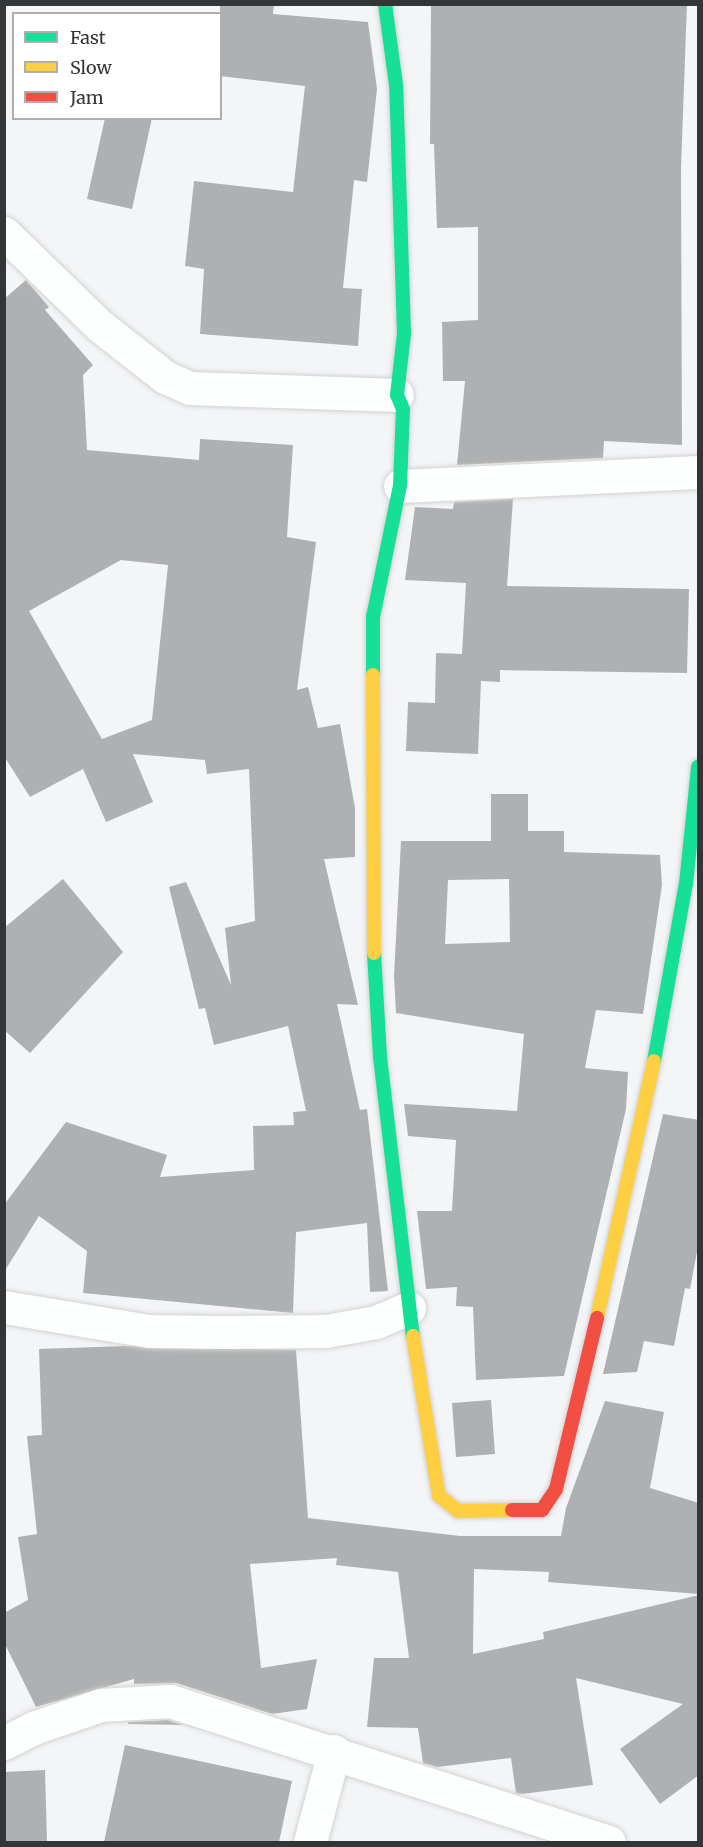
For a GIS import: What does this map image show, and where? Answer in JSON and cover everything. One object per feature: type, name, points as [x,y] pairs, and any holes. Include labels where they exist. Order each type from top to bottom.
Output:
[{"type":"street","points":[[385,4],[396,85],[404,334],[397,395],[403,409],[400,486],[373,617],[374,944],[380,1058],[409,1308],[439,1496],[458,1511],[542,1510],[550,1502],[564,1464],[639,1143],[686,884],[699,767]]},
{"type":"street","points":[[4,233],[100,326],[165,377],[190,388],[397,395]]},
{"type":"street","points":[[400,486],[699,472]]},
{"type":"street","points":[[4,1307],[149,1331],[222,1332],[326,1331],[376,1322],[409,1308]]},
{"type":"street","points":[[4,1743],[33,1728],[101,1705],[170,1701],[334,1751],[531,1820],[609,1842]]},
{"type":"street","points":[[310,1842],[334,1751]]},
{"type":"building","points":[[220,4],[274,4],[273,14],[368,22],[377,89],[367,182],[354,180],[343,288],[362,289],[358,346],[200,334],[204,269],[185,266],[194,181],[293,192],[305,86],[222,76],[222,12],[220,12]]},
{"type":"building","points":[[431,4],[687,4],[681,168],[682,445],[604,441],[603,458],[457,465],[465,381],[443,381],[442,322],[478,320],[478,227],[437,228],[434,144],[430,144]]},
{"type":"building","points":[[105,120],[152,120],[132,209],[87,199]]},
{"type":"building","points":[[26,280],[49,307],[45,310],[93,365],[83,375],[87,450],[199,460],[200,439],[293,445],[287,537],[316,542],[297,690],[308,687],[318,728],[340,724],[355,808],[355,857],[324,859],[358,1005],[337,1004],[360,1110],[367,1109],[388,1291],[370,1292],[367,1223],[296,1232],[293,1313],[83,1293],[87,1251],[39,1216],[4,1272],[4,1205],[66,1122],[167,1155],[160,1177],[254,1170],[253,1126],[294,1125],[293,1112],[306,1111],[288,1026],[214,1045],[205,1008],[199,1009],[169,887],[186,882],[231,985],[225,928],[255,921],[249,769],[207,774],[205,760],[133,754],[153,802],[106,822],[83,769],[30,797],[4,756],[4,299]],"holes":[[[121,560],[168,565],[152,720],[102,739],[29,611]]]},
{"type":"building","points":[[513,499],[507,586],[689,589],[687,673],[500,670],[500,682],[481,681],[478,754],[406,751],[408,702],[435,703],[436,653],[462,654],[466,583],[405,580],[415,507],[453,509],[454,502]]},
{"type":"building","points":[[491,794],[528,794],[528,831],[564,831],[564,852],[660,855],[662,885],[643,1014],[596,1010],[585,1068],[628,1072],[626,1109],[564,1376],[476,1380],[473,1307],[456,1306],[457,1287],[426,1289],[417,1211],[452,1211],[456,1140],[408,1136],[404,1104],[517,1111],[524,1034],[396,1013],[394,976],[401,841],[491,841]],"holes":[[[509,879],[510,942],[445,944],[448,880]]]},
{"type":"building","points":[[63,879],[123,952],[30,1053],[4,1030],[4,928]]},
{"type":"building","points":[[663,1114],[699,1120],[699,1241],[690,1289],[685,1288],[674,1346],[644,1341],[637,1372],[603,1374]]},
{"type":"building","points":[[125,1346],[296,1350],[308,1518],[460,1536],[561,1536],[566,1508],[605,1401],[664,1412],[650,1488],[699,1503],[699,1594],[548,1582],[549,1572],[474,1569],[473,1654],[544,1639],[543,1632],[699,1595],[699,1775],[660,1804],[620,1749],[683,1704],[576,1678],[593,1785],[522,1794],[516,1793],[511,1758],[437,1767],[423,1763],[418,1728],[367,1727],[374,1658],[409,1658],[398,1572],[336,1565],[337,1558],[250,1564],[261,1668],[317,1659],[307,1709],[272,1714],[176,1683],[134,1684],[134,1679],[36,1707],[4,1642],[4,1613],[28,1600],[18,1537],[37,1534],[27,1436],[42,1435],[39,1349]]},
{"type":"building","points":[[491,1400],[495,1454],[456,1457],[452,1403]]},
{"type":"building","points":[[168,1720],[183,1725],[128,1724],[128,1722]]},
{"type":"building","points":[[125,1745],[292,1781],[279,1842],[104,1842]]},
{"type":"building","points":[[45,1770],[47,1842],[4,1842],[4,1772]]},
{"type":"traffic: fast","points":[[373,675],[373,617],[400,486],[403,409],[397,395],[404,334],[396,85],[385,4]]},
{"type":"traffic: fast","points":[[654,1061],[686,884],[698,767]]},
{"type":"traffic: fast","points":[[374,953],[380,1057],[413,1336]]},
{"type":"traffic: slow","points":[[373,675],[374,953]]},
{"type":"traffic: slow","points":[[597,1318],[654,1061]]},
{"type":"traffic: slow","points":[[413,1336],[439,1496],[458,1511],[512,1510]]},
{"type":"traffic: jam","points":[[512,1510],[542,1510],[556,1489],[597,1318]]}]
